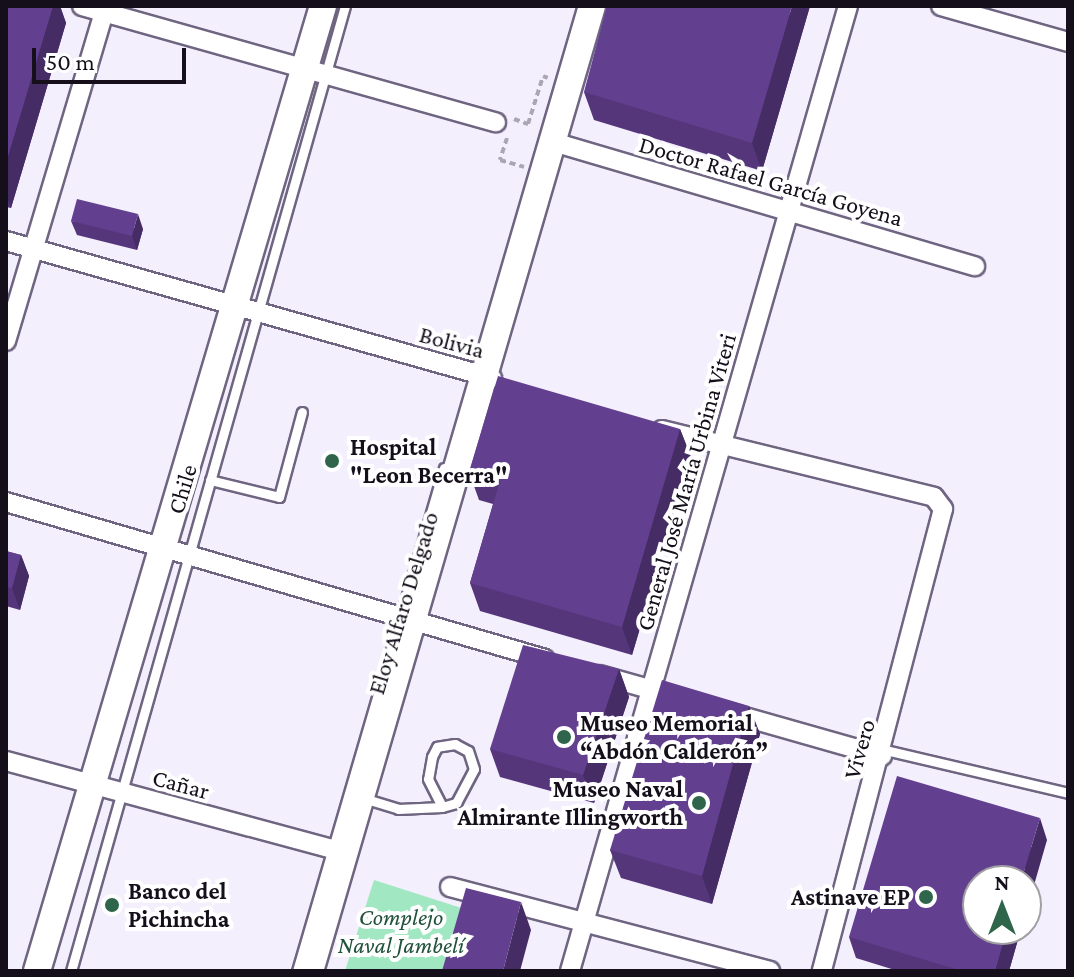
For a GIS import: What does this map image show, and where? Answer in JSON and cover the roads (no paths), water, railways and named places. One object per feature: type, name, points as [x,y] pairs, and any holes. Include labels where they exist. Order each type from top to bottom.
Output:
[{"type":"main road","name":"Chile","points":[[37,971],[92,785],[176,552],[248,311],[315,71],[323,6]]},
{"type":"main road","name":"Eloy Alfaro Delgado","points":[[310,971],[338,850],[360,797],[405,616],[477,374],[553,142],[592,6]]},
{"type":"street","points":[[82,6],[106,9],[496,122]]},
{"type":"street","name":"General José María Urbina Viteri","points":[[570,971],[848,6]]},
{"type":"street","points":[[941,6],[1068,42]]},
{"type":"street","points":[[6,341],[106,9]]},
{"type":"street","name":"Doctor Rafael García Goyena","points":[[553,142],[975,266]]},
{"type":"street","name":"Bolivia","points":[[6,241],[511,383]]},
{"type":"street","points":[[646,425],[721,448]]},
{"type":"street","name":"Vivero","points":[[721,448],[934,497],[943,509],[940,541],[822,971]]},
{"type":"street","points":[[6,502],[676,697]]},
{"type":"street","points":[[715,708],[883,753]]},
{"type":"street","name":"Cañar","points":[[6,761],[338,850]]},
{"type":"street","points":[[450,887],[770,971]]},
{"type":"lane","name":"Chile","points":[[315,71],[345,6]]},
{"type":"lane","name":"Eloy Alfaro Delgado","points":[[477,374],[583,6]]},
{"type":"lane","name":"Chile","points":[[71,971],[121,793],[176,552],[210,480],[248,311]]},
{"type":"lane","points":[[210,480],[279,497],[302,412]]},
{"type":"lane","name":"Eloy Alfaro Delgado","points":[[297,971],[338,850],[405,616]]},
{"type":"lane","points":[[360,797],[398,809],[442,807],[466,795],[471,782],[472,760],[455,744],[437,747],[432,757],[428,779],[442,807]]},
{"type":"lane","points":[[883,753],[1068,793]]},
{"type":"place","name":"Hospital \"Leon Becerra\"","points":[[332,461]]},
{"type":"place","name":"Museo Memorial “Abdón Calderón”","points":[[564,737]]},
{"type":"place","name":"Museo Naval Almirante Illingworth","points":[[699,803]]},
{"type":"place","name":"Astinave EP","points":[[926,897]]},
{"type":"place","name":"Banco del Pichincha","points":[[112,905]]},
{"type":"park label","name":"Complejo Naval Jambelí","points":[[401,931]]}]
